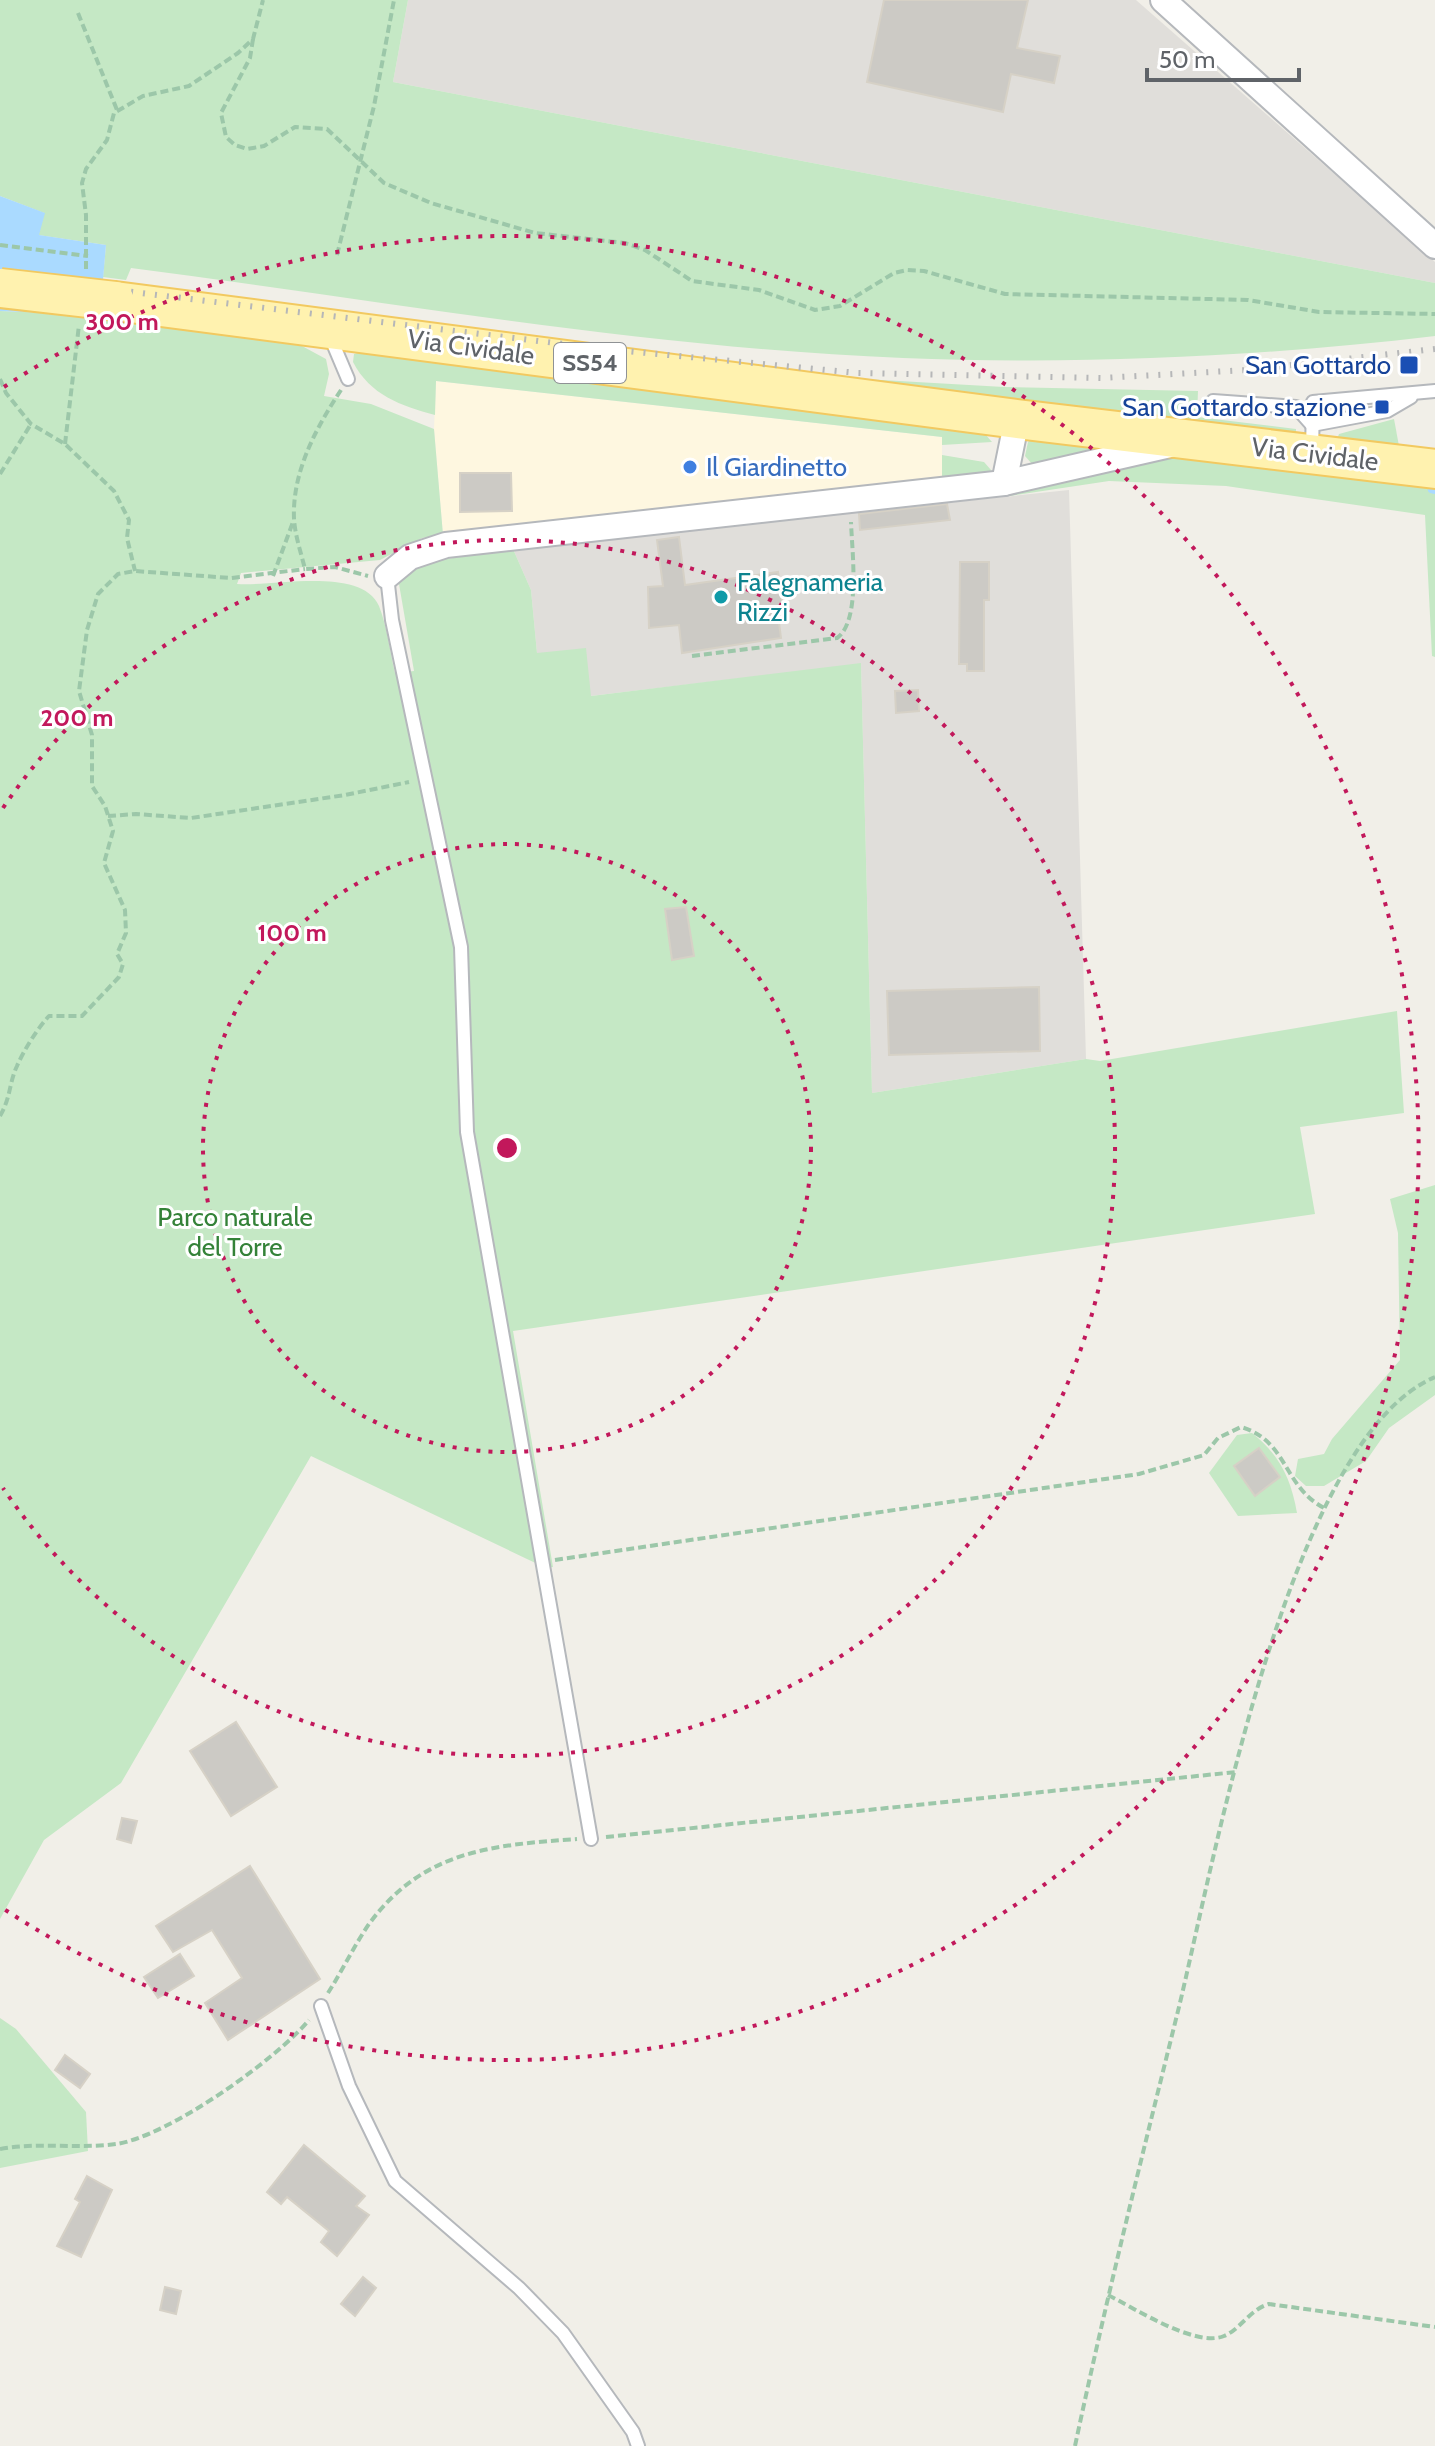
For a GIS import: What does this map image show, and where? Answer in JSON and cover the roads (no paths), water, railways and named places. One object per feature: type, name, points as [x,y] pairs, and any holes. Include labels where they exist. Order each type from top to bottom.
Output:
[{"type":"main road","name":"Via Cividale","points":[[0,288],[98,308],[327,328],[1017,419],[1195,438],[1312,439],[1435,469]]},
{"type":"street","points":[[1163,0],[1435,246]]},
{"type":"street","points":[[1004,490],[1017,419]]},
{"type":"street","name":"Via Cividale","points":[[387,576],[410,557],[446,545],[851,500],[1004,490],[1195,438]]},
{"type":"lane","points":[[327,328],[348,379]]},
{"type":"lane","points":[[1312,439],[1313,402],[1435,391]]},
{"type":"lane","points":[[1312,439],[1387,411],[1417,394]]},
{"type":"lane","points":[[1213,401],[1296,407],[1312,439]]},
{"type":"lane","points":[[387,576],[392,620],[461,947],[467,1132],[519,1435],[545,1561],[591,1839]]},
{"type":"lane","points":[[321,2006],[349,2086],[395,2181],[519,2288],[563,2333],[633,2432],[638,2446]]},
{"type":"water","points":[[0,196],[45,213],[39,235],[106,245],[100,315],[0,311]]},
{"type":"waterway","points":[[1431,490],[1435,491]]},
{"type":"railway","points":[[0,276],[605,349],[858,373],[1101,378],[1248,370],[1435,349]]},
{"type":"place","name":"San Gottardo","points":[[1409,365]]},
{"type":"place","name":"San Gottardo stazione","points":[[1382,407]]},
{"type":"place","name":"Il Giardinetto","points":[[690,467]]},
{"type":"place","name":"Falegnameria Rizzi","points":[[721,597]]},
{"type":"park label","name":"Parco naturale del Torre","points":[[235,1232]]}]
